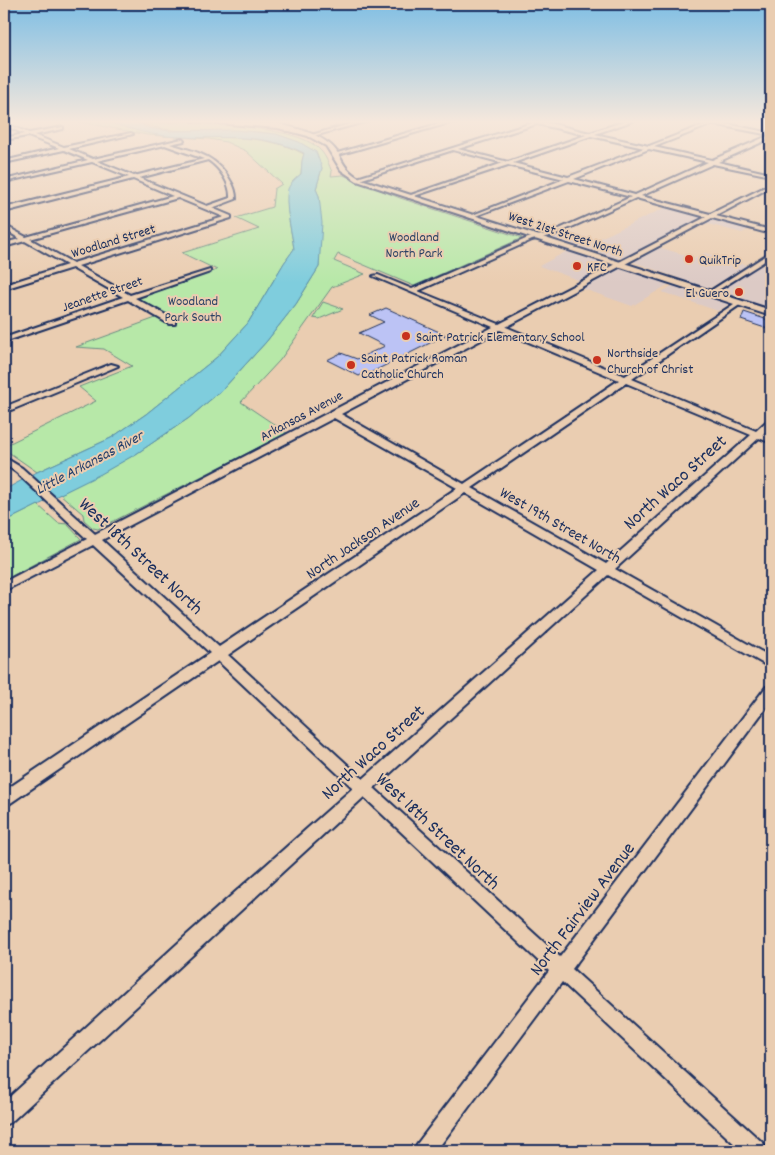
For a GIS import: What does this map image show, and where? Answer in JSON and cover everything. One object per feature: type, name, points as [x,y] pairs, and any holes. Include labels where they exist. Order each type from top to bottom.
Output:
[{"type":"main road","name":"West 21st Street North","points":[[352,175],[410,197],[771,313]]},
{"type":"street","points":[[4,182],[34,175]]},
{"type":"street","points":[[126,175],[206,208],[230,201],[234,197],[228,179],[225,175]]},
{"type":"street","points":[[4,210],[145,175]]},
{"type":"street","points":[[357,178],[367,175]]},
{"type":"street","points":[[410,197],[474,175]]},
{"type":"street","points":[[554,175],[771,232]]},
{"type":"street","points":[[472,217],[580,175]]},
{"type":"street","points":[[412,291],[537,238],[552,234],[684,175]]},
{"type":"street","name":"Arkansas Avenue","points":[[4,587],[771,185]]},
{"type":"street","points":[[4,244],[178,196]]},
{"type":"street","name":"Woodland Street","points":[[4,287],[229,217],[206,208]]},
{"type":"street","points":[[4,227],[172,322]]},
{"type":"street","points":[[710,293],[771,254]]},
{"type":"street","name":"Jeanette Street","points":[[4,340],[208,270]]},
{"type":"street","points":[[376,276],[771,440]]},
{"type":"street","name":"North Jackson Avenue","points":[[4,799],[739,303]]},
{"type":"street","points":[[4,410],[114,366]]},
{"type":"street","name":"West 19th Street North","points":[[334,414],[771,663]]},
{"type":"street","name":"North Waco Street","points":[[4,1115],[363,788],[771,422]]},
{"type":"street","name":"West 18th Street North","points":[[4,460],[19,470],[757,1151]]},
{"type":"street","name":"North Fairview Avenue","points":[[424,1151],[771,692]]},
{"type":"shaded area","points":[[669,206],[704,217],[624,258],[617,258],[550,238],[563,230],[596,240]]},
{"type":"shaded area","points":[[714,218],[751,228],[742,233],[704,223]]},
{"type":"shaded area","points":[[658,247],[695,258],[705,253],[747,265],[712,287],[706,288],[634,262]]},
{"type":"shaded area","points":[[569,250],[607,262],[610,265],[581,281],[539,266]]},
{"type":"shaded area","points":[[759,265],[771,268],[771,310],[718,292]]},
{"type":"shaded area","points":[[621,268],[671,283],[632,306],[581,288]]},
{"type":"shaded area","points":[[675,284],[730,303],[718,311],[662,292]]},
{"type":"green space","name":"Woodland Park South","points":[[272,175],[300,175],[291,184],[287,202],[294,249],[248,323],[217,357],[146,414],[111,438],[37,472],[4,449],[4,446],[96,401],[79,387],[132,366],[104,349],[76,347],[164,315],[136,298],[217,270],[182,253],[259,229],[236,218],[272,207],[274,189],[282,184]]},
{"type":"green space","name":"Woodland North Park","points":[[320,175],[343,175],[400,198],[522,238],[414,286],[338,254],[334,261],[365,274],[332,287],[280,360],[241,402],[287,433],[98,529],[93,528],[84,520],[83,514],[60,494],[136,454],[189,418],[223,389],[266,342],[296,304],[319,267],[319,196],[316,189]]},
{"type":"green space","points":[[323,302],[343,309],[319,319],[313,318]]},
{"type":"green space","points":[[38,505],[58,523],[67,524],[81,539],[4,580],[4,522]]},
{"type":"water","name":"Little Arkansas River","points":[[300,175],[320,175],[316,189],[319,196],[322,223],[319,267],[296,304],[266,342],[223,389],[189,418],[136,454],[101,474],[4,522],[4,490],[37,472],[111,438],[146,414],[217,357],[248,323],[294,249],[287,195],[288,189]]},
{"type":"building","name":"Saint Patrick Elementary School","points":[[386,308],[446,335],[370,373],[367,372],[359,376],[327,360],[341,353],[357,359],[385,346],[359,333],[384,322],[370,315]]},
{"type":"building","points":[[744,312],[771,321],[771,330],[741,320]]},
{"type":"place","name":"QuikTrip","points":[[689,259]]},
{"type":"place","name":"KFC","points":[[577,266]]},
{"type":"place","name":"El Guero","points":[[739,292]]},
{"type":"place","name":"Saint Patrick Elementary School","points":[[406,336]]},
{"type":"place","name":"Northside Church of Christ","points":[[597,360]]},
{"type":"place","name":"Saint Patrick Roman Catholic Church","points":[[351,365]]}]
